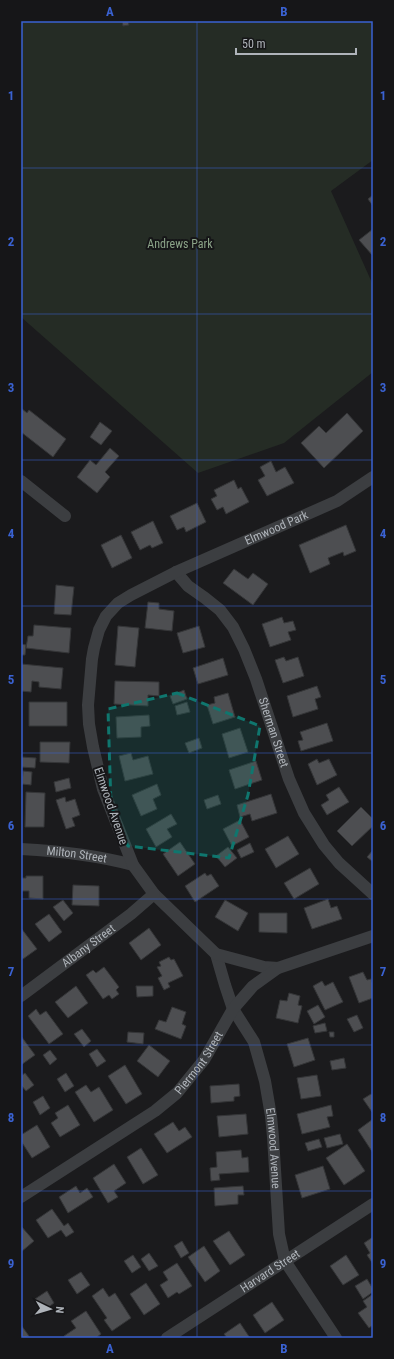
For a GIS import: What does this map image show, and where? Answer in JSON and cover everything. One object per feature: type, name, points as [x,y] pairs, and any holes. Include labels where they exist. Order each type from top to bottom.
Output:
[{"type":"street","name":"Elmwood Park","points":[[176,572],[337,501],[373,477]]},
{"type":"street","points":[[21,481],[65,516]]},
{"type":"street","name":"Elmwood Avenue","points":[[176,572],[131,595],[111,609],[99,630],[92,658],[88,706],[93,747],[103,789],[133,865],[154,894],[216,954],[264,967],[278,968]]},
{"type":"street","name":"Sherman Street","points":[[176,572],[188,586],[220,610],[233,627],[249,661],[289,779],[304,813],[324,845],[339,863],[373,894]]},
{"type":"street","name":"Milton Street","points":[[21,849],[60,851],[92,855],[133,865]]},
{"type":"street","name":"Albany Street","points":[[21,996],[131,914],[154,894]]},
{"type":"street","name":"Piermont Street","points":[[21,1197],[155,1111],[177,1093],[204,1060],[233,1009],[253,986],[278,968],[373,936]]},
{"type":"street","name":"Elmwood Avenue","points":[[216,954],[233,1009],[254,1042],[268,1098],[273,1137],[279,1234],[285,1261],[336,1338]]},
{"type":"street","name":"Harvard Street","points":[[167,1338],[373,1204]]},
{"type":"highlighted area","points":[[177,693],[260,726],[248,795],[229,858],[128,846],[111,806],[108,709]]},
{"type":"green space","name":"Andrews Park","points":[[21,21],[373,21],[373,160],[331,191],[373,285],[373,372],[284,443],[198,473],[21,317]]},
{"type":"building","points":[[122,21],[128,21],[129,25],[123,26]]},
{"type":"building","points":[[373,195],[373,206],[368,199]]},
{"type":"building","points":[[373,229],[373,256],[359,240]]},
{"type":"building","points":[[21,408],[27,413],[29,410],[66,439],[53,457],[21,432]]},
{"type":"building","points":[[347,413],[363,431],[324,468],[301,443],[319,426],[326,433]]},
{"type":"building","points":[[100,422],[112,431],[101,445],[90,437]]},
{"type":"building","points":[[110,448],[119,456],[105,472],[110,477],[97,493],[77,477],[90,460],[96,465]]},
{"type":"building","points":[[271,461],[276,472],[285,467],[294,483],[267,496],[258,480],[265,476],[260,467]]},
{"type":"building","points":[[234,480],[238,489],[241,487],[249,502],[226,514],[223,507],[217,510],[211,499],[217,496],[214,490]]},
{"type":"building","points":[[197,503],[206,522],[186,532],[184,527],[177,530],[170,516]]},
{"type":"building","points":[[153,521],[163,543],[152,548],[150,545],[140,550],[131,532]]},
{"type":"building","points":[[346,525],[356,551],[344,556],[343,552],[328,558],[330,564],[310,573],[299,545]]},
{"type":"building","points":[[121,535],[132,558],[112,568],[101,545]]},
{"type":"building","points":[[234,569],[248,579],[253,573],[268,584],[253,605],[223,583]]},
{"type":"building","points":[[56,585],[74,587],[71,615],[54,614]]},
{"type":"building","points":[[148,602],[159,603],[159,609],[174,611],[172,631],[145,628]]},
{"type":"building","points":[[282,617],[284,623],[293,621],[296,630],[288,632],[291,640],[270,647],[262,624]]},
{"type":"building","points":[[34,625],[71,628],[69,653],[26,648],[28,636],[33,636]]},
{"type":"building","points":[[118,626],[139,628],[135,667],[115,665]]},
{"type":"building","points":[[199,626],[205,647],[183,653],[177,633]]},
{"type":"building","points":[[21,644],[26,645],[25,655],[21,655]]},
{"type":"building","points":[[284,657],[286,661],[298,657],[304,676],[283,683],[275,660]]},
{"type":"building","points":[[223,658],[228,675],[198,684],[193,668]]},
{"type":"building","points":[[21,664],[63,668],[61,689],[39,687],[39,682],[32,681],[31,692],[21,691]]},
{"type":"building","points":[[115,681],[159,682],[159,696],[148,695],[148,706],[114,704]]},
{"type":"building","points":[[317,686],[321,697],[315,699],[318,709],[293,717],[287,696]]},
{"type":"building","points":[[184,690],[187,699],[173,704],[170,696]]},
{"type":"building","points":[[228,693],[235,717],[213,724],[207,705],[215,703],[214,697]]},
{"type":"building","points":[[29,702],[67,702],[67,726],[29,726]]},
{"type":"building","points":[[187,702],[190,712],[177,715],[175,706]]},
{"type":"building","points":[[149,715],[150,726],[141,727],[141,737],[117,738],[116,717]]},
{"type":"building","points":[[327,723],[333,741],[301,751],[298,741],[303,740],[300,732]]},
{"type":"building","points":[[240,728],[248,752],[229,758],[222,734]]},
{"type":"building","points":[[199,738],[202,748],[189,753],[185,743]]},
{"type":"building","points":[[40,742],[70,742],[69,763],[40,762]]},
{"type":"building","points":[[131,753],[133,760],[148,756],[153,774],[125,781],[119,756]]},
{"type":"building","points":[[21,757],[36,758],[35,768],[21,767]]},
{"type":"building","points":[[317,759],[319,763],[329,759],[337,775],[317,785],[308,764]]},
{"type":"building","points":[[256,761],[262,780],[235,789],[229,770]]},
{"type":"building","points":[[23,771],[32,772],[31,785],[22,784]]},
{"type":"building","points":[[69,778],[71,788],[56,792],[54,782]]},
{"type":"building","points":[[157,784],[161,795],[153,799],[157,809],[141,816],[132,795]]},
{"type":"building","points":[[339,787],[349,802],[327,815],[321,805],[329,800],[326,795]]},
{"type":"building","points":[[26,792],[45,793],[44,827],[25,827]]},
{"type":"building","points":[[271,794],[277,813],[252,821],[250,814],[240,817],[237,805]]},
{"type":"building","points":[[218,795],[221,804],[207,809],[204,800]]},
{"type":"building","points":[[65,797],[66,802],[75,799],[80,815],[72,818],[75,826],[66,829],[56,800]]},
{"type":"building","points":[[361,807],[373,819],[373,826],[352,846],[337,831]]},
{"type":"building","points":[[171,814],[177,824],[167,829],[172,837],[156,847],[146,829]]},
{"type":"building","points":[[240,820],[249,837],[232,846],[223,829]]},
{"type":"building","points":[[288,836],[299,854],[276,868],[265,849]]},
{"type":"building","points":[[180,842],[195,864],[178,876],[163,854]]},
{"type":"building","points":[[250,843],[254,852],[241,858],[237,850]]},
{"type":"building","points":[[228,847],[237,858],[225,867],[216,856]]},
{"type":"building","points":[[373,850],[373,862],[367,857]]},
{"type":"building","points":[[310,868],[319,884],[294,899],[284,883]]},
{"type":"building","points":[[205,873],[207,876],[211,874],[219,886],[195,902],[185,886]]},
{"type":"building","points":[[26,876],[43,876],[43,899],[29,898],[29,891],[21,891],[21,878],[26,878]]},
{"type":"building","points":[[73,885],[99,886],[99,906],[72,905]]},
{"type":"building","points":[[328,899],[331,908],[337,906],[342,919],[312,929],[304,908]]},
{"type":"building","points":[[63,900],[73,913],[64,921],[53,907]]},
{"type":"building","points":[[225,900],[248,913],[238,931],[215,917]]},
{"type":"building","points":[[259,913],[287,913],[287,933],[259,932]]},
{"type":"building","points":[[49,914],[62,932],[49,942],[35,924]]},
{"type":"building","points":[[21,928],[37,949],[23,959],[21,956]]},
{"type":"building","points":[[149,928],[161,945],[141,960],[129,943]]},
{"type":"building","points":[[169,957],[171,960],[174,959],[183,976],[168,983],[170,987],[164,990],[158,978],[162,976],[157,967],[161,966],[159,962]]},
{"type":"building","points":[[104,967],[119,987],[116,990],[119,994],[112,999],[109,995],[103,999],[86,975],[93,970],[96,973]]},
{"type":"building","points":[[363,972],[367,980],[371,979],[373,985],[373,998],[359,1003],[349,977]]},
{"type":"building","points":[[322,981],[325,986],[333,982],[343,1002],[325,1010],[313,986]]},
{"type":"building","points":[[76,986],[88,1003],[68,1018],[55,1002]]},
{"type":"building","points":[[136,986],[153,986],[153,996],[137,997]]},
{"type":"building","points":[[289,993],[300,996],[298,1005],[302,1006],[298,1023],[276,1018],[280,1000],[287,1001]]},
{"type":"building","points":[[318,1005],[325,1017],[314,1024],[307,1011]]},
{"type":"building","points":[[172,1007],[186,1012],[182,1024],[186,1026],[181,1039],[155,1029],[159,1020],[166,1022]]},
{"type":"building","points":[[36,1009],[40,1015],[46,1011],[63,1034],[49,1044],[28,1016]]},
{"type":"building","points":[[357,1015],[363,1028],[354,1032],[347,1019]]},
{"type":"building","points":[[325,1023],[327,1031],[315,1033],[313,1026]]},
{"type":"building","points":[[82,1029],[91,1041],[84,1047],[74,1034]]},
{"type":"building","points":[[128,1032],[144,1033],[143,1044],[127,1042]]},
{"type":"building","points":[[329,1032],[334,1032],[334,1037],[330,1037]]},
{"type":"building","points":[[21,1036],[35,1055],[21,1065]]},
{"type":"building","points":[[308,1038],[315,1060],[294,1067],[287,1044]]},
{"type":"building","points":[[149,1045],[170,1061],[158,1077],[137,1061]]},
{"type":"building","points":[[97,1049],[106,1061],[97,1067],[89,1054]]},
{"type":"building","points":[[50,1050],[57,1059],[50,1065],[43,1055]]},
{"type":"building","points":[[344,1058],[346,1068],[332,1070],[330,1061]]},
{"type":"building","points":[[125,1065],[142,1094],[126,1104],[108,1076]]},
{"type":"building","points":[[25,1073],[34,1085],[26,1091],[21,1085],[21,1076]]},
{"type":"building","points":[[66,1073],[74,1086],[65,1092],[57,1079]]},
{"type":"building","points":[[317,1075],[321,1096],[301,1099],[297,1078]]},
{"type":"building","points":[[239,1084],[240,1096],[234,1097],[234,1101],[211,1103],[210,1086]]},
{"type":"building","points":[[86,1085],[91,1092],[99,1087],[113,1110],[94,1122],[75,1092]]},
{"type":"building","points":[[371,1094],[373,1096],[372,1112],[363,1099]]},
{"type":"building","points":[[43,1096],[50,1108],[40,1115],[33,1102]]},
{"type":"building","points":[[68,1105],[80,1125],[60,1137],[51,1123],[58,1118],[55,1113]]},
{"type":"building","points":[[331,1105],[333,1116],[327,1117],[330,1127],[302,1134],[297,1114]]},
{"type":"building","points":[[246,1114],[248,1134],[219,1137],[217,1116]]},
{"type":"building","points":[[373,1119],[373,1153],[358,1130]]},
{"type":"building","points":[[173,1122],[179,1131],[185,1127],[192,1137],[167,1153],[154,1134]]},
{"type":"building","points":[[37,1125],[50,1147],[32,1158],[21,1141],[21,1135]]},
{"type":"building","points":[[340,1134],[343,1144],[327,1148],[324,1138]]},
{"type":"building","points":[[319,1139],[322,1147],[308,1151],[305,1143]]},
{"type":"building","points":[[347,1144],[365,1171],[344,1185],[326,1158]]},
{"type":"building","points":[[141,1148],[158,1175],[143,1184],[127,1157]]},
{"type":"building","points":[[241,1150],[242,1158],[248,1157],[249,1172],[219,1174],[220,1180],[211,1181],[210,1168],[217,1167],[216,1152]]},
{"type":"building","points":[[114,1164],[126,1183],[114,1191],[118,1197],[108,1203],[93,1178]]},
{"type":"building","points":[[323,1166],[330,1189],[302,1198],[295,1175]]},
{"type":"building","points":[[76,1186],[80,1193],[87,1188],[93,1197],[68,1213],[59,1197]]},
{"type":"building","points":[[243,1186],[244,1195],[238,1195],[238,1204],[215,1206],[214,1188]]},
{"type":"building","points":[[52,1209],[64,1226],[68,1223],[74,1232],[66,1237],[61,1230],[48,1238],[36,1220]]},
{"type":"building","points":[[21,1226],[34,1241],[21,1252]]},
{"type":"building","points":[[229,1231],[245,1255],[230,1265],[213,1241]]},
{"type":"building","points":[[373,1237],[373,1264],[367,1255],[370,1253],[364,1243]]},
{"type":"building","points":[[182,1241],[189,1253],[181,1258],[174,1246]]},
{"type":"building","points":[[204,1246],[220,1271],[205,1282],[188,1257]]},
{"type":"building","points":[[149,1253],[158,1266],[149,1271],[141,1259]]},
{"type":"building","points":[[133,1255],[141,1267],[132,1273],[124,1261]]},
{"type":"building","points":[[346,1255],[359,1275],[343,1285],[330,1266]]},
{"type":"building","points":[[177,1263],[192,1286],[179,1294],[177,1292],[168,1298],[160,1285],[168,1280],[163,1272]]},
{"type":"building","points":[[81,1272],[90,1285],[77,1294],[68,1280]]},
{"type":"building","points":[[367,1279],[373,1289],[373,1292],[363,1299],[355,1286]]},
{"type":"building","points":[[146,1283],[160,1304],[144,1315],[130,1294]]},
{"type":"building","points":[[103,1288],[109,1297],[115,1293],[131,1318],[112,1331],[104,1320],[107,1318],[92,1296]]},
{"type":"building","points":[[47,1291],[54,1303],[43,1311],[35,1299]]},
{"type":"building","points":[[373,1294],[373,1325],[369,1328],[358,1313],[367,1307],[363,1301]]},
{"type":"building","points":[[272,1302],[284,1320],[265,1333],[253,1315]]},
{"type":"building","points":[[86,1311],[101,1334],[96,1338],[65,1338],[64,1336],[76,1328],[71,1321]]},
{"type":"building","points":[[240,1323],[250,1338],[227,1338],[224,1334]]},
{"type":"building","points":[[21,1325],[29,1336],[25,1338],[21,1338]]}]
